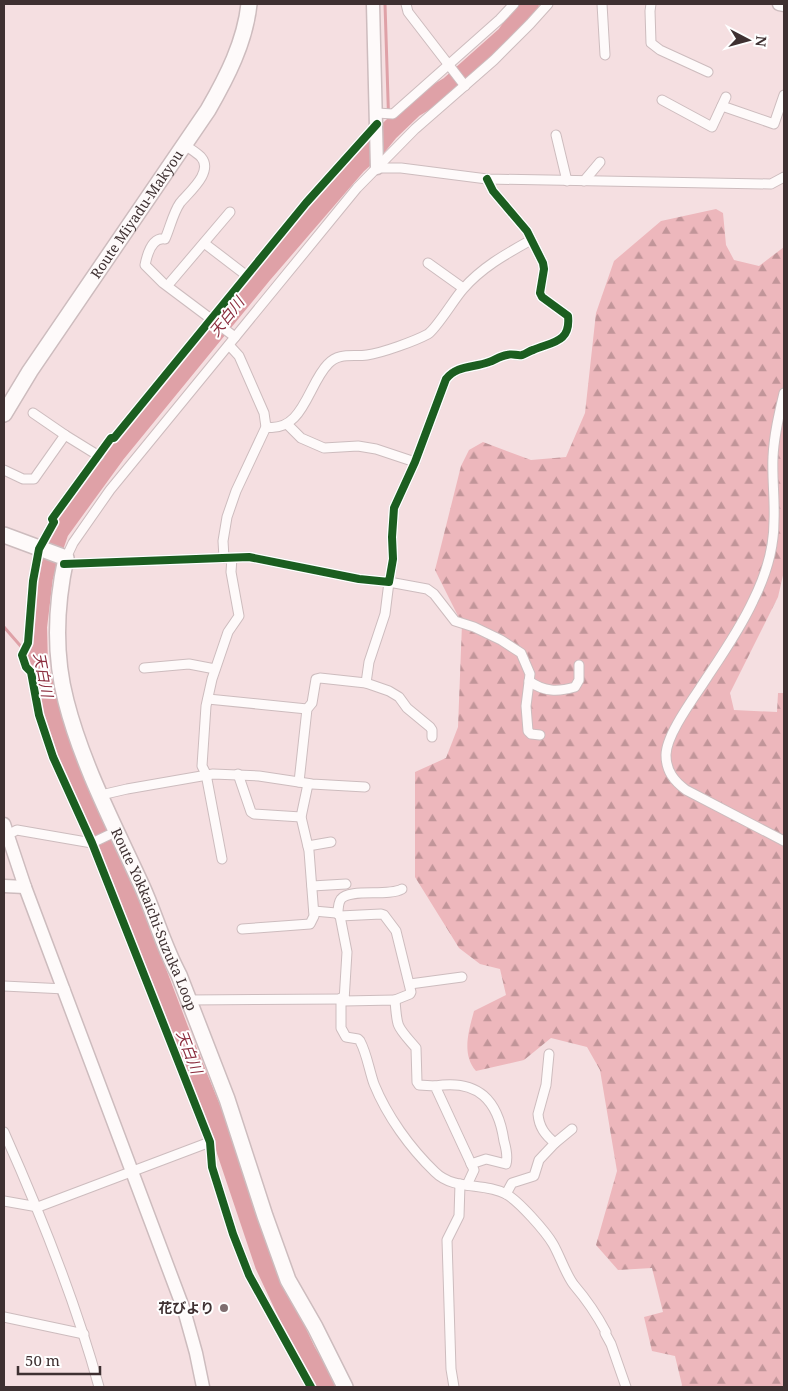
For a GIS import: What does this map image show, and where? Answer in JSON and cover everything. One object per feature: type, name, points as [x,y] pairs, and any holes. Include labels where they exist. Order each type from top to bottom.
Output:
[{"type":"main road","name":"Route Miyadu-Makyou","points":[[4,414],[30,372],[208,110],[229,71],[240,41],[249,4]]},
{"type":"main road","points":[[4,535],[41,549],[65,561]]},
{"type":"main road","name":"Route Yokkaichi-Suzuka Loop","points":[[65,561],[58,622],[60,669],[66,699],[79,743],[142,887],[227,1099],[288,1280],[315,1327],[345,1387]]},
{"type":"street","points":[[373,4],[378,117],[377,168]]},
{"type":"street","points":[[406,4],[408,12],[464,85]]},
{"type":"street","points":[[311,1387],[249,1275],[233,1234],[212,1168],[210,1142],[92,843],[53,757],[39,715],[31,672],[26,667],[22,655],[28,643],[34,581],[41,549],[54,522],[52,519],[90,466],[378,117],[393,114],[500,19],[514,4]]},
{"type":"street","points":[[540,735],[531,734],[528,731],[526,706],[530,674],[521,653],[501,640],[474,627],[455,621],[434,594],[427,590],[389,582],[359,579],[262,559],[65,561],[73,542],[110,490],[229,345],[233,336],[357,188],[415,129],[526,29],[548,4]]},
{"type":"street","points":[[602,4],[605,55]]},
{"type":"street","points":[[651,4],[651,43],[660,50],[708,72]]},
{"type":"street","points":[[778,4],[784,5]]},
{"type":"street","points":[[662,100],[712,126],[726,97]]},
{"type":"street","points":[[722,106],[774,124],[784,98]]},
{"type":"street","points":[[556,135],[567,181]]},
{"type":"street","points":[[185,146],[202,158],[204,163],[203,173],[199,181],[179,204],[165,239],[160,238],[156,240],[145,265],[168,286],[233,336]]},
{"type":"street","points":[[584,181],[600,162]]},
{"type":"street","points":[[377,168],[401,168],[487,179],[567,181],[771,184],[784,178]]},
{"type":"street","points":[[366,683],[368,662],[385,614],[393,559],[394,508],[415,462],[446,379],[449,374],[462,368],[488,362],[505,355],[525,354],[551,345],[567,332],[568,316],[542,298],[540,293],[544,269],[543,263],[522,224],[493,191],[487,179]]},
{"type":"street","points":[[168,286],[230,212]]},
{"type":"street","points":[[266,427],[272,428],[287,424],[305,404],[319,376],[330,362],[349,354],[366,355],[398,346],[429,333],[463,288],[487,266],[530,240]]},
{"type":"street","points":[[204,243],[247,276]]},
{"type":"street","points":[[428,264],[463,288]]},
{"type":"street","points":[[222,859],[206,774],[202,766],[208,699],[215,670],[228,632],[239,616],[223,541],[226,517],[266,427],[264,413],[240,356],[229,345]]},
{"type":"street","points":[[784,393],[773,457],[774,523],[766,568],[753,601],[724,652],[668,741],[666,755],[668,770],[676,782],[686,790],[784,841]]},
{"type":"street","points":[[33,413],[99,456]]},
{"type":"street","points":[[287,424],[301,438],[324,448],[358,446],[376,449],[415,462]]},
{"type":"street","points":[[4,470],[23,479],[34,479],[65,435]]},
{"type":"street","points":[[144,668],[189,664],[215,670]]},
{"type":"street","points":[[529,681],[537,687],[551,691],[562,691],[575,687],[579,680],[579,665]]},
{"type":"street","points":[[242,929],[310,924],[314,911],[308,846],[301,817],[307,709],[312,703],[316,679],[366,683],[399,697],[407,708],[430,727],[432,737]]},
{"type":"street","points":[[208,699],[307,709]]},
{"type":"street","points":[[102,795],[206,774],[238,774],[304,783],[365,787]]},
{"type":"street","points":[[238,774],[251,812],[254,814],[301,817]]},
{"type":"street","points":[[117,831],[92,843],[6,829],[184,1310],[203,1387]]},
{"type":"street","points":[[308,846],[331,842]]},
{"type":"street","points":[[312,886],[346,884]]},
{"type":"street","points":[[4,886],[26,887]]},
{"type":"street","points":[[402,889],[394,893],[355,894],[340,900],[339,915],[347,952],[342,1031],[346,1037],[360,1041],[375,1084],[388,1111],[403,1135],[440,1177],[506,1194],[533,1219],[552,1242],[574,1285],[606,1332],[626,1387]]},
{"type":"street","points":[[188,1000],[343,998],[344,1001],[395,1000],[410,994],[410,984],[396,931],[384,915],[339,915],[314,911]]},
{"type":"street","points":[[410,984],[462,977]]},
{"type":"street","points":[[4,986],[65,989]]},
{"type":"street","points":[[395,1000],[399,1028],[404,1037],[416,1048],[417,1082],[424,1086],[461,1086],[477,1090],[486,1096],[500,1120],[507,1155],[506,1164],[486,1159],[471,1164]]},
{"type":"street","points":[[549,1054],[546,1085],[539,1119],[545,1134],[555,1142]]},
{"type":"street","points":[[435,1086],[474,1170],[464,1184],[459,1216],[447,1240],[451,1369],[454,1387]]},
{"type":"street","points":[[506,1194],[512,1183],[534,1176],[539,1160],[555,1142],[572,1129]]},
{"type":"street","points":[[4,1132],[38,1207],[84,1334],[99,1387]]},
{"type":"street","points":[[4,1201],[38,1207],[210,1142]]},
{"type":"street","points":[[4,1317],[84,1334]]},
{"type":"green space","points":[[716,209],[723,213],[726,245],[734,260],[759,266],[784,247],[784,571],[778,597],[730,693],[734,710],[777,712],[778,693],[784,693],[784,1387],[681,1387],[675,1356],[652,1351],[644,1317],[663,1312],[652,1268],[618,1270],[596,1245],[617,1171],[600,1070],[587,1047],[551,1038],[524,1060],[476,1071],[471,1064],[467,1050],[470,1026],[474,1011],[506,995],[500,969],[480,964],[459,948],[415,877],[415,772],[446,758],[458,727],[462,624],[435,570],[461,466],[469,450],[483,442],[531,460],[566,457],[585,413],[596,313],[614,261],[661,221]]},
{"type":"waterway","points":[[385,4],[389,131]]},
{"type":"waterway","name":"天白川","points":[[327,1387],[306,1352],[265,1265],[221,1134],[179,1031],[122,881],[54,721],[38,666],[37,627],[43,577],[59,531],[115,454],[263,273],[357,164],[376,147],[389,131],[413,108],[450,86],[506,36],[529,4]]},
{"type":"waterway","points":[[4,627],[38,666]]},
{"type":"cycle path","points":[[311,1387],[249,1275],[233,1234],[212,1167],[210,1142],[92,843],[53,757],[39,715],[31,672],[26,667],[22,655],[28,643],[33,581],[39,549],[54,522],[52,519],[111,438],[114,438],[306,203],[377,124]]},
{"type":"cycle path","points":[[64,564],[249,557],[359,579],[389,582],[393,559],[394,508],[415,462],[446,379],[450,374],[460,369],[483,364],[509,354],[522,355],[553,343],[563,337],[568,325],[568,316],[542,297],[540,293],[544,269],[543,263],[527,231],[493,191],[487,179]]},
{"type":"place","name":"花びより","points":[[224,1308]]}]
